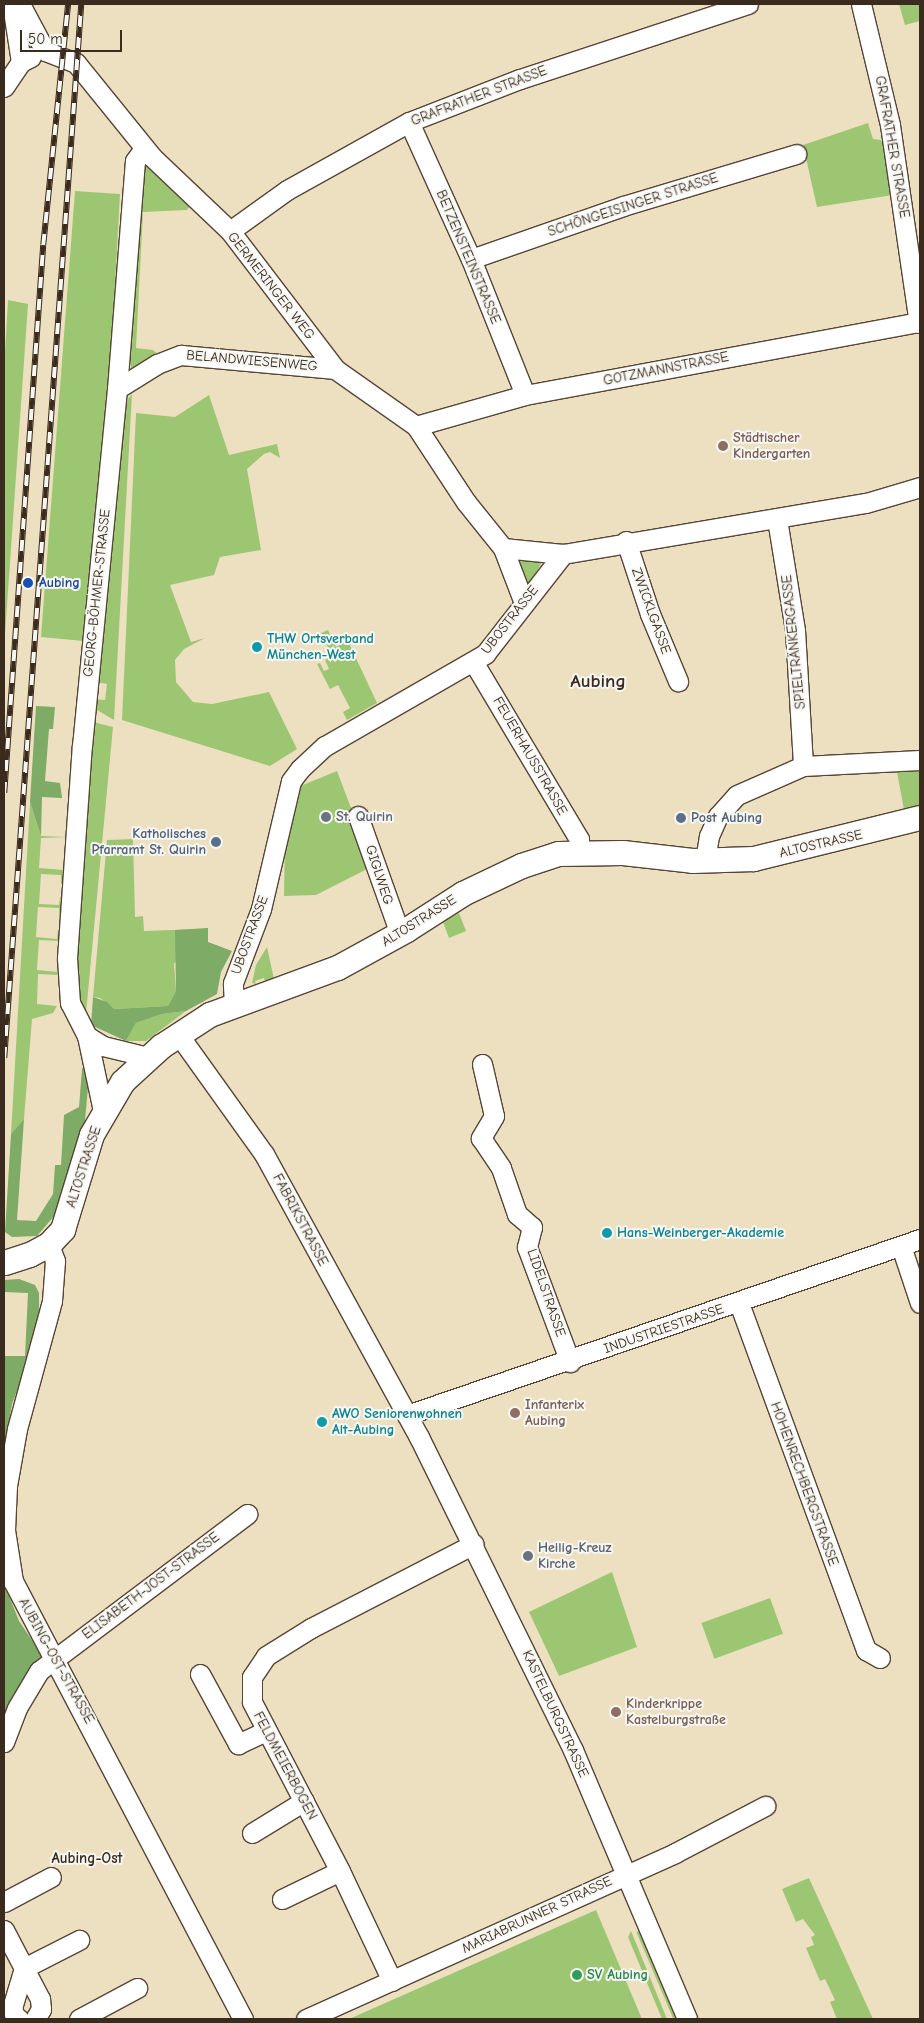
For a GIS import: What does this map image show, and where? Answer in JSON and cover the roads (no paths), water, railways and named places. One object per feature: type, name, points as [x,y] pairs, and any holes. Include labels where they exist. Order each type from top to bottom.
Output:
[{"type":"main road","name":"ALTOSTRASSE","points":[[49,1245],[63,1230],[92,1135],[103,1111],[124,1082],[148,1057],[178,1034],[234,1005],[338,968],[400,934],[463,894],[498,876],[559,854],[580,852],[705,862],[754,859],[920,818]]},
{"type":"main road","points":[[5,1263],[30,1255],[49,1245]]},
{"type":"street","points":[[12,4],[21,62]]},
{"type":"street","points":[[4,87],[21,62],[45,51],[20,4]]},
{"type":"street","name":"GRAFRATHER STRASSE","points":[[230,231],[286,190],[409,122],[520,79],[748,4]]},
{"type":"street","name":"GRAFRATHER STRASSE","points":[[861,4],[890,126],[920,322]]},
{"type":"street","name":"GERMERINGER WEG","points":[[45,51],[76,63],[144,148],[230,231],[335,369],[416,426],[466,502],[503,548],[524,602]]},
{"type":"street","name":"BETZENSTEINSTRASSE","points":[[409,122],[471,259],[525,394]]},
{"type":"street","name":"GEORG-BÖHMER-STRASSE","points":[[103,1111],[96,1068],[87,1036],[70,1003],[67,958],[82,746],[117,389],[135,161],[144,148]]},
{"type":"street","name":"SCHÖNGEISINGER STRASSE","points":[[471,259],[623,206],[796,154]]},
{"type":"street","name":"GOTZMANNSTRASSE","points":[[416,426],[525,394],[920,322]]},
{"type":"street","name":"BELANDWIESENWEG","points":[[117,389],[157,364],[180,355],[335,369]]},
{"type":"street","points":[[503,548],[563,554],[626,541],[777,519],[866,502],[920,487]]},
{"type":"street","name":"SPIELTRÄNKERGASSE","points":[[777,519],[795,630],[803,766]]},
{"type":"street","name":"ZWICKLGASSE","points":[[626,541],[650,614],[678,681]]},
{"type":"street","name":"UBOSTRASSE","points":[[234,1005],[233,983],[265,896],[291,781],[325,746],[485,654],[563,554]]},
{"type":"street","name":"FEUERHAUSSTRASSE","points":[[474,662],[579,839],[580,852]]},
{"type":"street","points":[[705,862],[709,836],[727,803],[737,795],[803,766],[920,760]]},
{"type":"street","name":"GIGLWEG","points":[[358,816],[400,934]]},
{"type":"street","name":"FABRIKSTRASSE","points":[[178,1034],[268,1161],[407,1415]]},
{"type":"street","points":[[87,1036],[103,1046],[148,1057]]},
{"type":"street","name":"LIDELSTRASSE","points":[[482,1064],[494,1116],[481,1138],[501,1168],[517,1214],[532,1227],[527,1246],[570,1362]]},
{"type":"street","name":"INDUSTRIESTRASSE","points":[[407,1415],[570,1362],[920,1239]]},
{"type":"street","name":"AUBING-OST-STRASSE","points":[[49,1245],[55,1261],[52,1300],[16,1429],[7,1486],[5,1530],[14,1581],[25,1607],[56,1659],[243,2019]]},
{"type":"street","points":[[900,1246],[920,1303]]},
{"type":"street","name":"HOHENRECHBERGSTRASSE","points":[[739,1303],[866,1650],[880,1658]]},
{"type":"street","name":"KASTELBURGSTRASSE","points":[[407,1415],[474,1544],[565,1732],[628,1874],[687,2019]]},
{"type":"street","name":"ELISABETH-JOST-STRASSE","points":[[4,1742],[17,1708],[39,1671],[246,1514]]},
{"type":"street","name":"FELDMEIERBOGEN","points":[[392,1981],[340,1871],[266,1731],[250,1694],[252,1677],[266,1656],[311,1628],[474,1544]]},
{"type":"street","points":[[200,1674],[238,1744],[266,1731]]},
{"type":"street","points":[[252,1833],[304,1801]]},
{"type":"street","name":"MARIABRUNNER STRASSE","points":[[306,2019],[628,1874],[765,1806]]},
{"type":"street","points":[[282,1899],[340,1871]]},
{"type":"street","points":[[4,1902],[52,1877]]},
{"type":"street","points":[[4,1930],[40,1999],[41,2009],[35,2019]]},
{"type":"street","points":[[19,2019],[14,2017],[12,2008],[24,1968],[78,1940]]},
{"type":"street","points":[[78,2019],[137,1988]]},
{"type":"railway","points":[[4,793],[43,245],[68,4]]},
{"type":"railway","points":[[4,1058],[81,4]]},
{"type":"place","name":"Städtischer Kindergarten","points":[[723,446]]},
{"type":"place","name":"Aubing","points":[[28,583]]},
{"type":"place","name":"THW Ortsverband München-West","points":[[257,647]]},
{"type":"place","name":"St. Quirin","points":[[326,817]]},
{"type":"place","name":"Post Aubing","points":[[681,818]]},
{"type":"place","name":"Katholisches Pfarramt St. Quirin","points":[[216,842]]},
{"type":"place","name":"Hans-Weinberger-Akademie","points":[[607,1233]]},
{"type":"place","name":"Infanterix Aubing","points":[[515,1413]]},
{"type":"place","name":"AWO Seniorenwohnen Alt-Aubing","points":[[322,1422]]},
{"type":"place","name":"Heilig-Kreuz Kirche","points":[[528,1556]]},
{"type":"place","name":"Kinderkrippe Kastelburgstraße","points":[[616,1712]]},
{"type":"place","name":"SV Aubing","points":[[577,1975]]},
{"type":"district","name":"Aubing","points":[[598,682]]},
{"type":"district","name":"Aubing-Ost","points":[[87,1859]]}]
